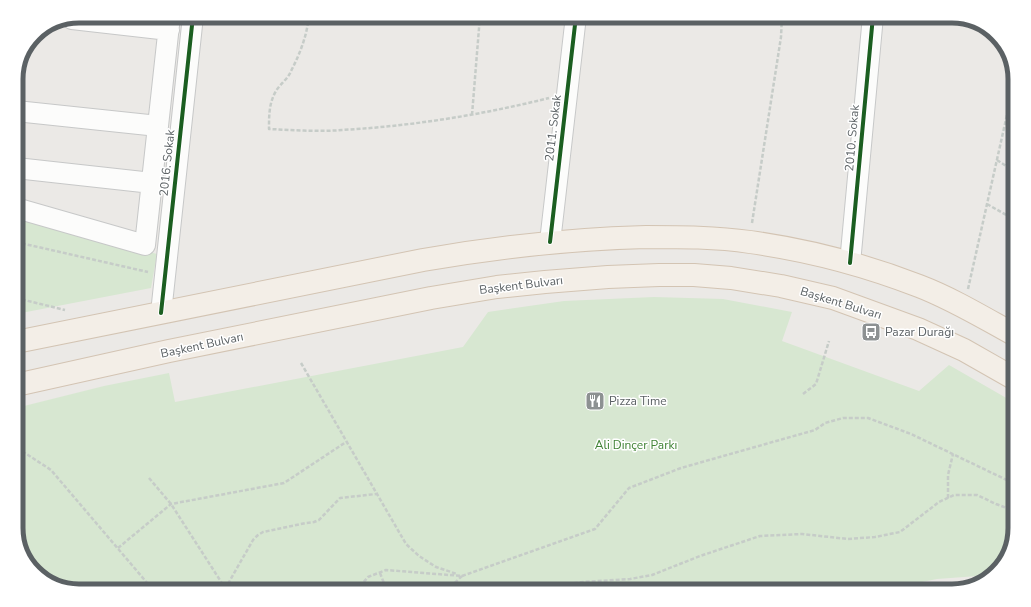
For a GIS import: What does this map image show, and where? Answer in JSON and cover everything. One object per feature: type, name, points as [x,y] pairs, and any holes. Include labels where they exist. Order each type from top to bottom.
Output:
[{"type":"main road","points":[[23,341],[423,260],[482,250],[550,242],[612,238],[663,237],[704,238],[749,242],[798,250],[850,263],[888,274],[921,287],[964,307],[1008,331]]},
{"type":"main road","name":"Başkent Bulvarı","points":[[23,383],[169,351],[430,298],[497,287],[545,282],[659,275],[694,275],[731,278],[781,286],[833,298],[918,329],[964,350],[1008,375]]},
{"type":"street","points":[[23,210],[145,245],[169,23]]},
{"type":"street","name":"2016. Sokak","points":[[161,313],[193,23]]},
{"type":"street","name":"2011. Sokak","points":[[550,242],[575,23]]},
{"type":"street","name":"2010. Sokak","points":[[850,263],[872,23]]},
{"type":"street","points":[[23,112],[158,126]]},
{"type":"street","points":[[23,169],[152,182]]},
{"type":"path","points":[[308,23],[307,31],[291,73],[276,90],[268,110],[269,129],[340,131],[428,122],[504,110],[567,94]]},
{"type":"path","points":[[472,115],[479,23]]},
{"type":"path","points":[[749,242],[781,37],[782,23]]},
{"type":"path","points":[[964,307],[1008,109]]},
{"type":"path","points":[[997,160],[1008,167]]},
{"type":"path","points":[[987,204],[1008,216]]},
{"type":"path","points":[[23,244],[165,276]]},
{"type":"path","points":[[23,300],[65,310]]},
{"type":"path","points":[[803,394],[816,384],[830,340]]},
{"type":"path","points":[[301,364],[406,544],[419,556],[436,567],[462,576]]},
{"type":"path","points":[[453,584],[462,576],[595,529],[629,488],[681,468],[815,430],[825,423],[843,418],[868,418],[911,434],[1008,481]]},
{"type":"path","points":[[118,548],[171,504],[284,483],[346,442]]},
{"type":"path","points":[[23,453],[51,470],[148,584]]},
{"type":"path","points":[[948,498],[948,475],[953,454]]},
{"type":"path","points":[[149,478],[171,504],[222,584]]},
{"type":"path","points":[[229,584],[253,540],[258,535],[263,532],[319,520],[340,498],[376,494]]},
{"type":"path","points":[[566,584],[630,579],[652,575],[700,556],[760,536],[802,534],[848,539],[875,537],[900,532],[940,502],[954,496],[977,495],[1008,508]]},
{"type":"path","points":[[362,584],[368,577],[386,570],[462,576]]},
{"type":"path","points":[[380,573],[384,584]]},
{"type":"green space","points":[[23,219],[157,254],[151,288],[23,313]]},
{"type":"green space","name":"Ali Dinçer Parkı","points":[[654,297],[723,299],[792,312],[782,341],[919,391],[949,365],[1008,399],[1008,535],[1004,549],[1000,556],[992,568],[980,576],[937,579],[912,584],[72,584],[58,580],[42,570],[32,559],[29,553],[23,532],[23,406],[104,386],[169,373],[175,402],[463,347],[488,312],[564,301]]},
{"type":"cycle path","points":[[161,313],[192,23]]},
{"type":"cycle path","points":[[550,242],[575,23]]},
{"type":"cycle path","points":[[850,263],[872,23]]},
{"type":"place","name":"Pazar Durağı","points":[[871,332]]},
{"type":"place","name":"Pizza Time","points":[[595,401]]}]
